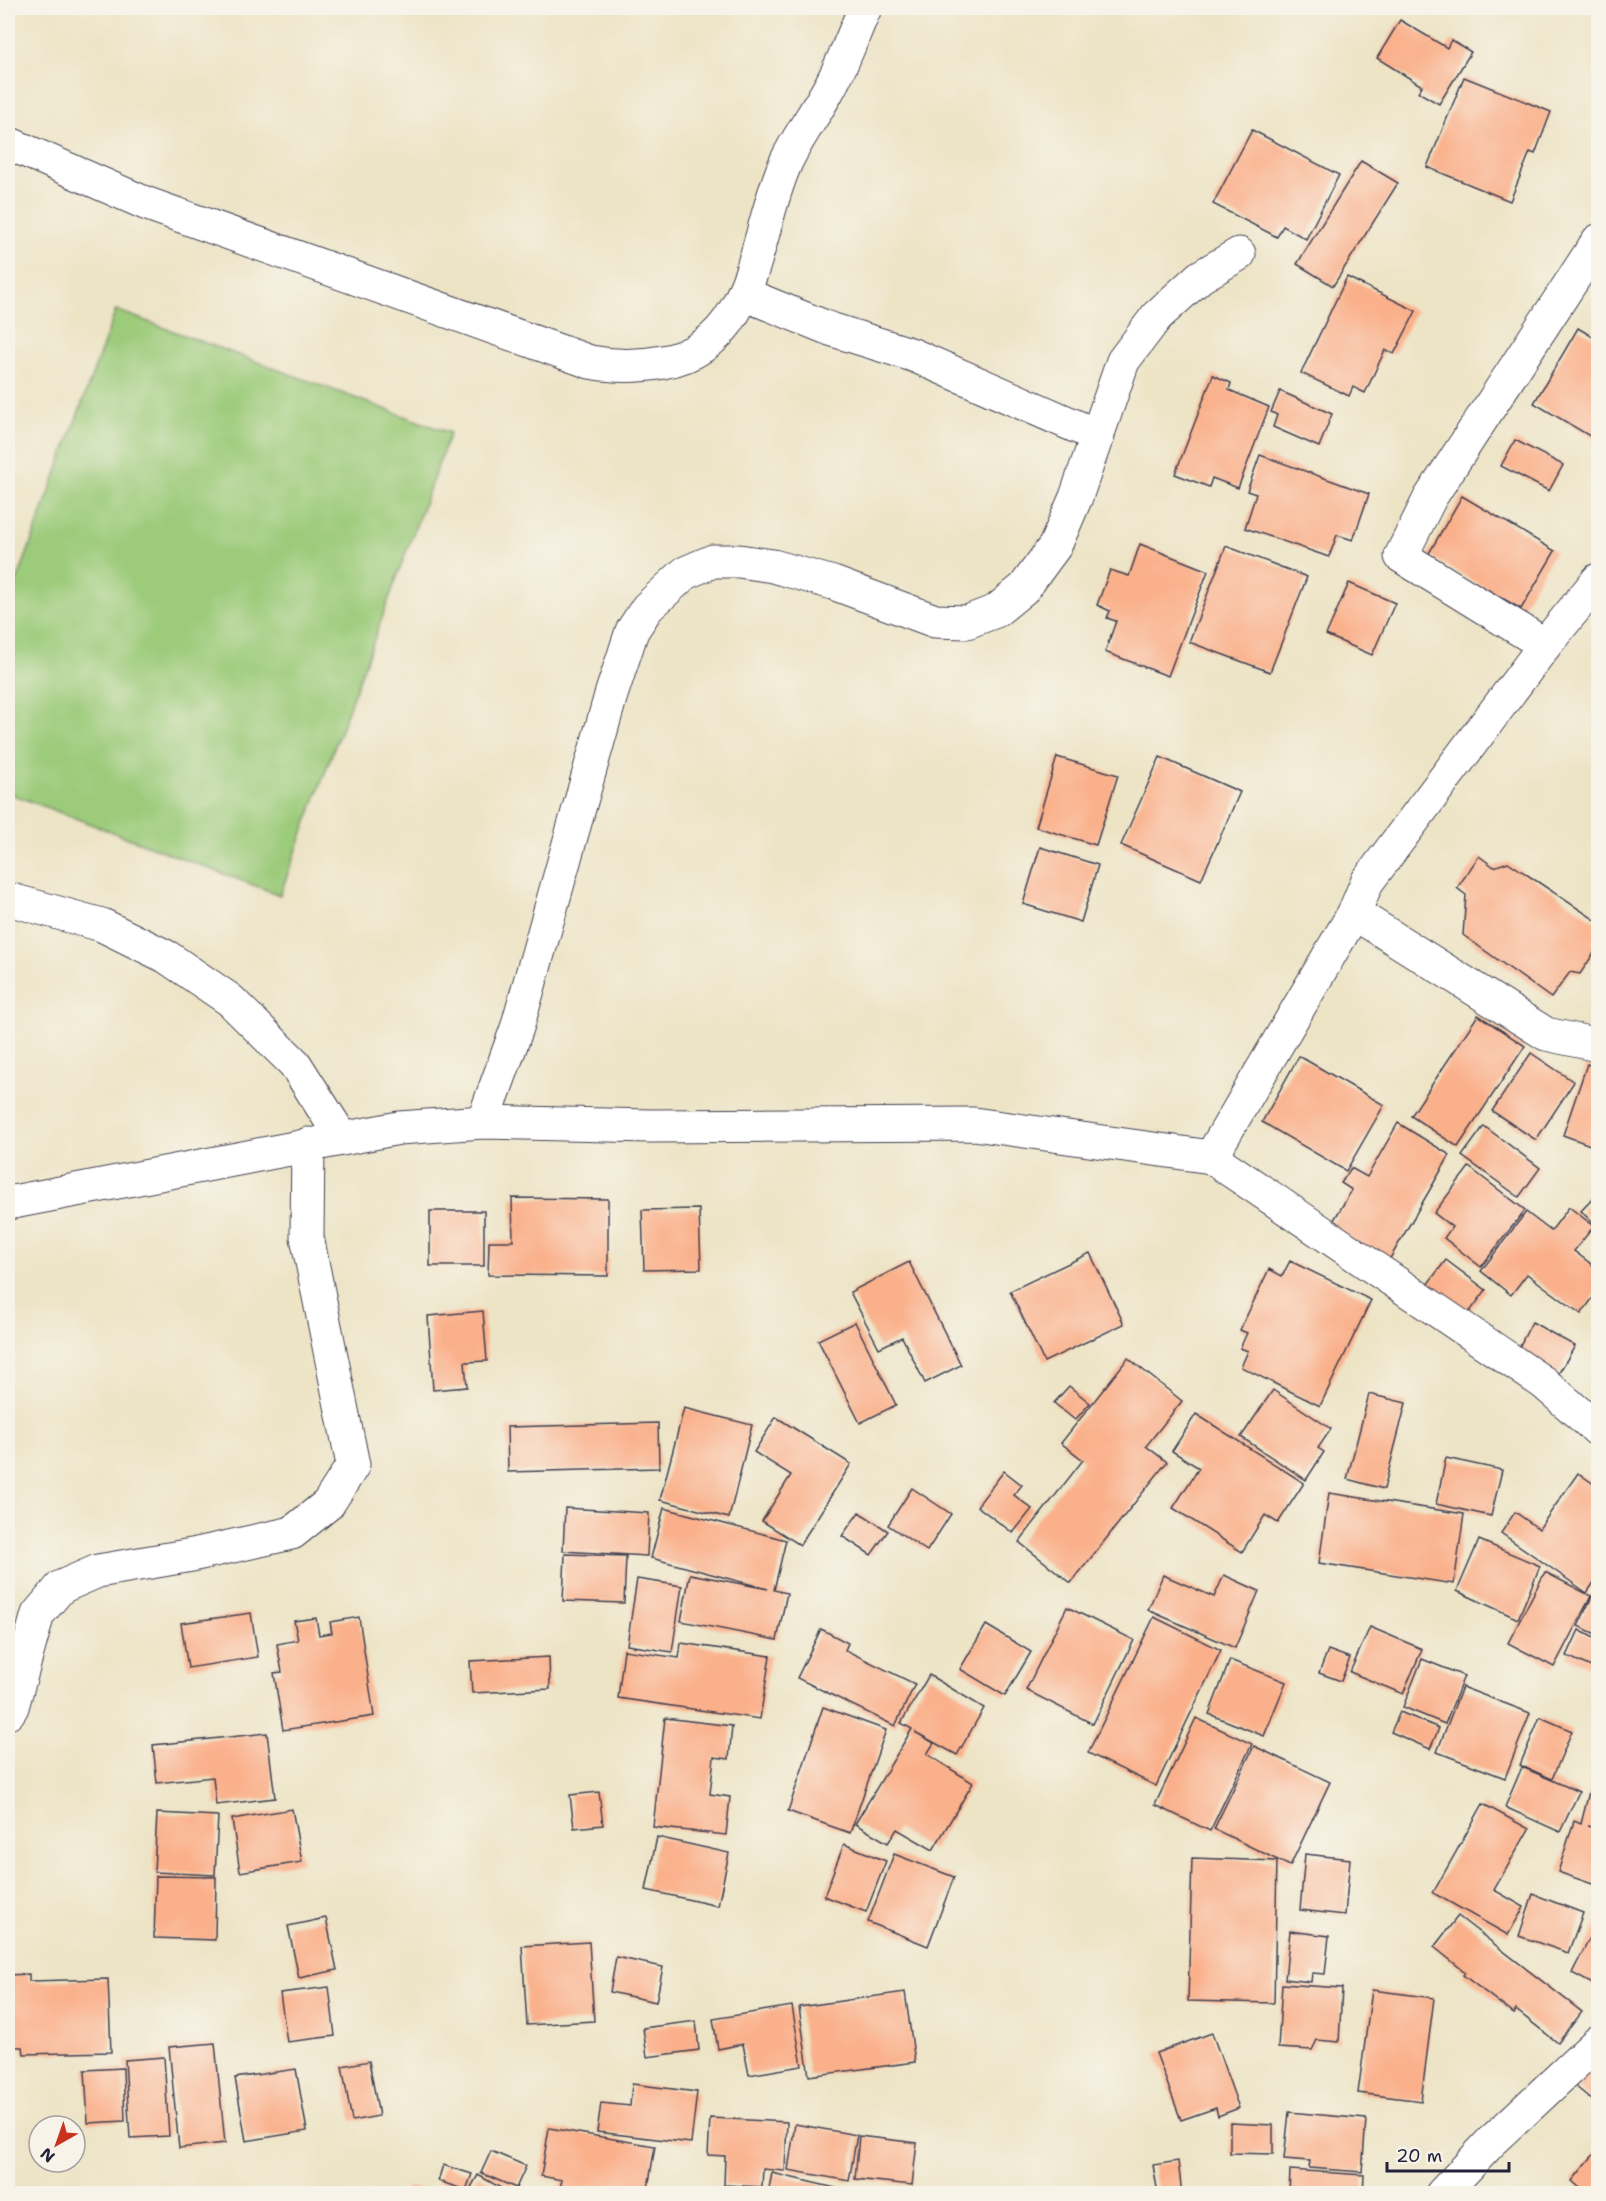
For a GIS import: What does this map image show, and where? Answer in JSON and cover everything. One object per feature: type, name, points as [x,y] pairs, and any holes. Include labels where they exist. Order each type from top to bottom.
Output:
[{"type":"street","points":[[8,143],[145,203],[590,362],[620,367],[683,358],[711,343],[729,323],[744,294],[786,162],[836,75],[865,8]]},
{"type":"street","points":[[1545,645],[1401,556],[1430,498],[1599,241]]},
{"type":"street","points":[[483,1122],[517,1028],[614,685],[632,631],[647,608],[685,573],[713,561],[739,561],[773,566],[833,583],[935,621],[967,622],[996,611],[1024,588],[1054,546],[1098,436],[1123,361],[1157,316],[1200,277],[1239,254]]},
{"type":"street","points":[[744,294],[830,329],[913,355],[1098,436]]},
{"type":"street","points":[[1211,1157],[1354,913],[1367,882],[1545,645],[1599,579]]},
{"type":"street","points":[[8,899],[102,925],[167,957],[230,1000],[295,1064],[342,1138]]},
{"type":"street","points":[[1354,913],[1546,1034],[1599,1045]]},
{"type":"street","points":[[8,1203],[399,1128],[483,1122],[650,1126],[974,1124],[1211,1157],[1544,1383],[1599,1430]]},
{"type":"street","points":[[8,1713],[12,1707],[38,1614],[61,1587],[98,1571],[192,1555],[291,1533],[328,1504],[353,1465],[307,1237],[308,1144]]},
{"type":"street","points":[[1442,2193],[1491,2143],[1599,2042]]},
{"type":"green space","points":[[116,310],[450,433],[280,895],[8,793],[8,606]]},
{"type":"building","points":[[1400,20],[1447,48],[1451,40],[1471,52],[1439,104],[1418,92],[1422,86],[1377,58]]},
{"type":"building","points":[[1464,77],[1551,112],[1535,154],[1530,152],[1510,201],[1427,167]]},
{"type":"building","points":[[1252,130],[1339,175],[1306,239],[1283,226],[1277,237],[1213,204]]},
{"type":"building","points":[[1361,161],[1398,183],[1333,286],[1297,264]]},
{"type":"building","points":[[1347,277],[1416,311],[1394,354],[1385,350],[1365,393],[1353,387],[1349,396],[1301,373]]},
{"type":"building","points":[[1578,328],[1598,340],[1598,441],[1534,403]]},
{"type":"building","points":[[1213,375],[1231,383],[1229,390],[1269,407],[1238,488],[1212,478],[1209,487],[1175,474]]},
{"type":"building","points":[[1280,391],[1332,414],[1319,447],[1273,427],[1277,415],[1271,412]]},
{"type":"building","points":[[1515,440],[1563,465],[1549,491],[1501,466]]},
{"type":"building","points":[[1260,455],[1369,494],[1353,540],[1337,535],[1329,557],[1245,528],[1256,494],[1247,491]]},
{"type":"building","points":[[1462,496],[1555,551],[1521,609],[1428,555]]},
{"type":"building","points":[[1140,544],[1208,571],[1168,676],[1105,652],[1116,621],[1107,618],[1110,611],[1097,605],[1110,570],[1129,576]]},
{"type":"building","points":[[1226,546],[1307,577],[1270,672],[1189,642]]},
{"type":"building","points":[[1349,583],[1395,603],[1372,655],[1326,635]]},
{"type":"building","points":[[1057,757],[1118,775],[1096,845],[1036,827]]},
{"type":"building","points":[[1160,757],[1240,792],[1201,880],[1121,845]]},
{"type":"building","points":[[1040,847],[1098,865],[1081,922],[1023,904]]},
{"type":"building","points":[[1479,856],[1494,867],[1508,862],[1598,922],[1598,947],[1580,974],[1570,972],[1551,998],[1463,935],[1466,895],[1457,888]]},
{"type":"building","points":[[1478,1015],[1525,1046],[1458,1147],[1411,1116]]},
{"type":"building","points":[[1531,1053],[1574,1082],[1536,1140],[1492,1111]]},
{"type":"building","points":[[1299,1056],[1384,1105],[1346,1171],[1262,1122]]},
{"type":"building","points":[[1587,1064],[1598,1068],[1598,1148],[1563,1135]]},
{"type":"building","points":[[1398,1123],[1450,1155],[1388,1262],[1329,1228],[1352,1190],[1341,1183],[1351,1168],[1367,1177]]},
{"type":"building","points":[[1484,1126],[1540,1168],[1519,1197],[1462,1156]]},
{"type":"building","points":[[1469,1167],[1525,1210],[1481,1267],[1444,1238],[1452,1227],[1434,1213]]},
{"type":"building","points":[[1598,1193],[1598,1228],[1581,1211]]},
{"type":"building","points":[[512,1198],[608,1199],[608,1276],[488,1275],[489,1241],[513,1241]]},
{"type":"building","points":[[1569,1207],[1594,1226],[1574,1251],[1598,1269],[1598,1291],[1581,1314],[1527,1274],[1511,1295],[1481,1271],[1526,1212],[1551,1231]]},
{"type":"building","points":[[699,1209],[701,1269],[644,1270],[642,1210]]},
{"type":"building","points":[[430,1211],[484,1211],[484,1266],[430,1266]]},
{"type":"building","points":[[1090,1253],[1124,1324],[1044,1362],[1010,1291]]},
{"type":"building","points":[[1446,1260],[1486,1290],[1463,1321],[1423,1290]]},
{"type":"building","points":[[1290,1261],[1371,1300],[1320,1406],[1241,1367],[1248,1351],[1240,1348],[1247,1333],[1240,1330],[1269,1269],[1282,1276]]},
{"type":"building","points":[[909,1262],[961,1365],[925,1383],[902,1337],[879,1348],[850,1292]]},
{"type":"building","points":[[483,1311],[487,1361],[465,1362],[467,1387],[433,1390],[428,1316]]},
{"type":"building","points":[[855,1322],[896,1405],[860,1423],[818,1340]]},
{"type":"building","points":[[1532,1322],[1575,1346],[1556,1378],[1515,1355]]},
{"type":"building","points":[[1128,1358],[1182,1401],[1146,1446],[1167,1462],[1071,1583],[1019,1542],[1083,1460],[1061,1443]]},
{"type":"building","points":[[1069,1386],[1090,1403],[1075,1420],[1054,1403]]},
{"type":"building","points":[[1273,1390],[1331,1429],[1318,1448],[1324,1452],[1306,1480],[1241,1437]]},
{"type":"building","points":[[1369,1394],[1406,1403],[1384,1489],[1347,1479]]},
{"type":"building","points":[[684,1408],[752,1425],[729,1518],[660,1500]]},
{"type":"building","points":[[1196,1414],[1304,1483],[1278,1523],[1265,1515],[1242,1552],[1173,1508],[1199,1468],[1172,1451]]},
{"type":"building","points":[[776,1417],[851,1464],[800,1545],[762,1521],[791,1475],[754,1452]]},
{"type":"building","points":[[658,1423],[659,1468],[508,1472],[507,1427]]},
{"type":"building","points":[[1446,1458],[1502,1470],[1491,1516],[1436,1504]]},
{"type":"building","points":[[1004,1471],[1022,1485],[1014,1495],[1032,1509],[1013,1533],[977,1506]]},
{"type":"building","points":[[1578,1473],[1598,1487],[1598,1576],[1587,1593],[1501,1533],[1515,1512],[1539,1529]]},
{"type":"building","points":[[912,1488],[951,1514],[927,1551],[888,1525]]},
{"type":"building","points":[[1329,1493],[1464,1514],[1454,1584],[1319,1563]]},
{"type":"building","points":[[565,1508],[649,1513],[647,1556],[563,1551]]},
{"type":"building","points":[[664,1508],[786,1540],[774,1590],[787,1593],[777,1640],[681,1621],[690,1574],[768,1589],[651,1558]]},
{"type":"building","points":[[859,1512],[888,1531],[871,1555],[842,1536]]},
{"type":"building","points":[[1479,1540],[1540,1566],[1518,1619],[1457,1591]]},
{"type":"building","points":[[565,1554],[626,1556],[624,1603],[563,1601]]},
{"type":"building","points":[[1545,1572],[1591,1596],[1554,1667],[1508,1643]]},
{"type":"building","points":[[1163,1575],[1214,1597],[1224,1575],[1259,1591],[1235,1648],[1148,1610]]},
{"type":"building","points":[[637,1579],[682,1586],[672,1652],[627,1645]]},
{"type":"building","points":[[1598,1584],[1598,1635],[1578,1626]]},
{"type":"building","points":[[1067,1607],[1134,1640],[1093,1724],[1026,1690]]},
{"type":"building","points":[[251,1613],[258,1657],[188,1668],[181,1623]]},
{"type":"building","points":[[359,1617],[374,1716],[283,1730],[274,1673],[282,1672],[277,1644],[298,1640],[294,1621],[316,1618],[319,1635],[332,1633],[330,1622]]},
{"type":"building","points":[[1154,1617],[1221,1650],[1156,1786],[1088,1753]]},
{"type":"building","points":[[986,1625],[1031,1652],[1005,1696],[960,1669]]},
{"type":"building","points":[[1370,1627],[1422,1649],[1403,1694],[1350,1672]]},
{"type":"building","points":[[821,1629],[848,1643],[845,1650],[915,1684],[895,1726],[797,1678]]},
{"type":"building","points":[[1579,1630],[1598,1640],[1598,1656],[1593,1668],[1567,1656]]},
{"type":"building","points":[[681,1643],[770,1656],[760,1719],[618,1698],[624,1650],[679,1658]]},
{"type":"building","points":[[1328,1650],[1350,1658],[1341,1681],[1319,1673]]},
{"type":"building","points":[[549,1657],[550,1689],[472,1693],[470,1661]]},
{"type":"building","points":[[1422,1659],[1464,1676],[1445,1724],[1403,1707]]},
{"type":"building","points":[[1230,1660],[1286,1682],[1264,1736],[1209,1714]]},
{"type":"building","points":[[929,1675],[984,1708],[957,1755],[915,1732],[934,1743],[927,1754],[973,1783],[933,1850],[897,1829],[888,1843],[855,1824],[912,1729],[901,1723]]},
{"type":"building","points":[[1462,1687],[1530,1713],[1505,1778],[1437,1752]]},
{"type":"building","points":[[823,1707],[886,1730],[850,1833],[788,1811]]},
{"type":"building","points":[[1400,1712],[1439,1728],[1430,1749],[1391,1732]]},
{"type":"building","points":[[1540,1717],[1572,1731],[1552,1779],[1520,1765]]},
{"type":"building","points":[[665,1718],[732,1726],[729,1759],[714,1757],[710,1794],[730,1797],[726,1835],[653,1827]]},
{"type":"building","points":[[1196,1718],[1252,1744],[1210,1831],[1155,1805]]},
{"type":"building","points":[[267,1733],[275,1798],[216,1805],[213,1777],[157,1783],[153,1745]]},
{"type":"building","points":[[1254,1746],[1330,1782],[1290,1866],[1214,1829]]},
{"type":"building","points":[[1598,1756],[1598,1828],[1588,1826],[1598,1829],[1598,1886],[1558,1872],[1574,1821],[1581,1824]]},
{"type":"building","points":[[1522,1767],[1579,1792],[1560,1832],[1505,1807]]},
{"type":"building","points":[[599,1792],[603,1825],[574,1828],[570,1795]]},
{"type":"building","points":[[1483,1804],[1529,1829],[1494,1890],[1524,1907],[1508,1935],[1433,1893]]},
{"type":"building","points":[[292,1809],[302,1862],[240,1872],[232,1819]]},
{"type":"building","points":[[157,1813],[218,1816],[215,1875],[154,1872]]},
{"type":"building","points":[[657,1837],[729,1853],[718,1906],[646,1890]]},
{"type":"building","points":[[844,1844],[886,1861],[866,1912],[824,1896]]},
{"type":"building","points":[[894,1854],[954,1877],[928,1946],[868,1922]]},
{"type":"building","points":[[1305,1854],[1350,1859],[1345,1915],[1300,1910]]},
{"type":"building","points":[[1192,1858],[1277,1861],[1274,2003],[1188,2001]]},
{"type":"building","points":[[156,1876],[216,1877],[215,1940],[154,1938]]},
{"type":"building","points":[[1533,1894],[1583,1913],[1568,1953],[1519,1936]]},
{"type":"building","points":[[1458,1916],[1582,2012],[1558,2043],[1516,2010],[1514,2014],[1463,1975],[1465,1972],[1434,1947]]},
{"type":"building","points":[[326,1918],[337,1970],[299,1978],[288,1926]]},
{"type":"building","points":[[1598,1922],[1598,1987],[1572,1973]]},
{"type":"building","points":[[1290,1931],[1329,1936],[1325,1974],[1312,1973],[1311,1982],[1285,1979]]},
{"type":"building","points":[[589,1942],[594,2021],[527,2025],[522,1946]]},
{"type":"building","points":[[616,1957],[663,1967],[656,2002],[610,1992]]},
{"type":"building","points":[[29,1974],[29,1981],[108,1979],[111,2052],[24,2054],[23,2047],[8,2047],[8,1975]]},
{"type":"building","points":[[1282,1984],[1342,1988],[1339,2042],[1317,2040],[1312,2050],[1278,2048]]},
{"type":"building","points":[[329,1987],[335,2036],[287,2042],[280,1993]]},
{"type":"building","points":[[1372,1990],[1434,1998],[1421,2101],[1358,2093]]},
{"type":"building","points":[[905,1992],[915,2062],[809,2076],[799,2007]]},
{"type":"building","points":[[792,2006],[802,2066],[749,2075],[743,2044],[718,2049],[713,2019]]},
{"type":"building","points":[[696,2021],[699,2050],[647,2057],[643,2028]]},
{"type":"building","points":[[1212,2033],[1239,2108],[1218,2116],[1216,2108],[1181,2120],[1156,2053]]},
{"type":"building","points":[[215,2043],[225,2143],[179,2148],[169,2047]]},
{"type":"building","points":[[164,2057],[169,2136],[130,2138],[125,2060]]},
{"type":"building","points":[[369,2061],[379,2116],[352,2121],[342,2066]]},
{"type":"building","points":[[1595,2061],[1598,2064],[1598,2105],[1575,2086]]},
{"type":"building","points":[[123,2068],[125,2121],[88,2123],[85,2070]]},
{"type":"building","points":[[296,2069],[307,2131],[246,2141],[235,2078]]},
{"type":"building","points":[[632,2084],[697,2092],[691,2143],[597,2132],[601,2103],[630,2106]]},
{"type":"building","points":[[1289,2112],[1366,2119],[1362,2172],[1309,2168],[1310,2161],[1284,2159]]},
{"type":"building","points":[[710,2118],[787,2122],[785,2171],[763,2169],[762,2187],[724,2185],[725,2156],[708,2155]]},
{"type":"building","points":[[1230,2123],[1273,2125],[1273,2154],[1230,2153]]},
{"type":"building","points":[[795,2124],[857,2135],[849,2181],[788,2170]]},
{"type":"building","points":[[549,2128],[655,2146],[647,2194],[588,2186],[587,2193],[560,2188],[562,2180],[541,2176]]},
{"type":"building","points":[[859,2136],[917,2143],[912,2185],[855,2179]]},
{"type":"building","points":[[1598,2149],[1598,2194],[1587,2194],[1572,2181]]},
{"type":"building","points":[[491,2151],[526,2166],[516,2188],[481,2173]]},
{"type":"building","points":[[1178,2161],[1182,2194],[1158,2194],[1153,2165]]},
{"type":"building","points":[[443,2165],[472,2174],[466,2190],[438,2181]]},
{"type":"building","points":[[1290,2170],[1364,2175],[1363,2194],[1289,2194]]},
{"type":"building","points":[[772,2173],[848,2191],[847,2194],[768,2194]]},
{"type":"building","points":[[478,2175],[501,2188],[498,2194],[467,2194]]},
{"type":"building","points":[[407,2187],[435,2191],[435,2194],[406,2194]]}]
